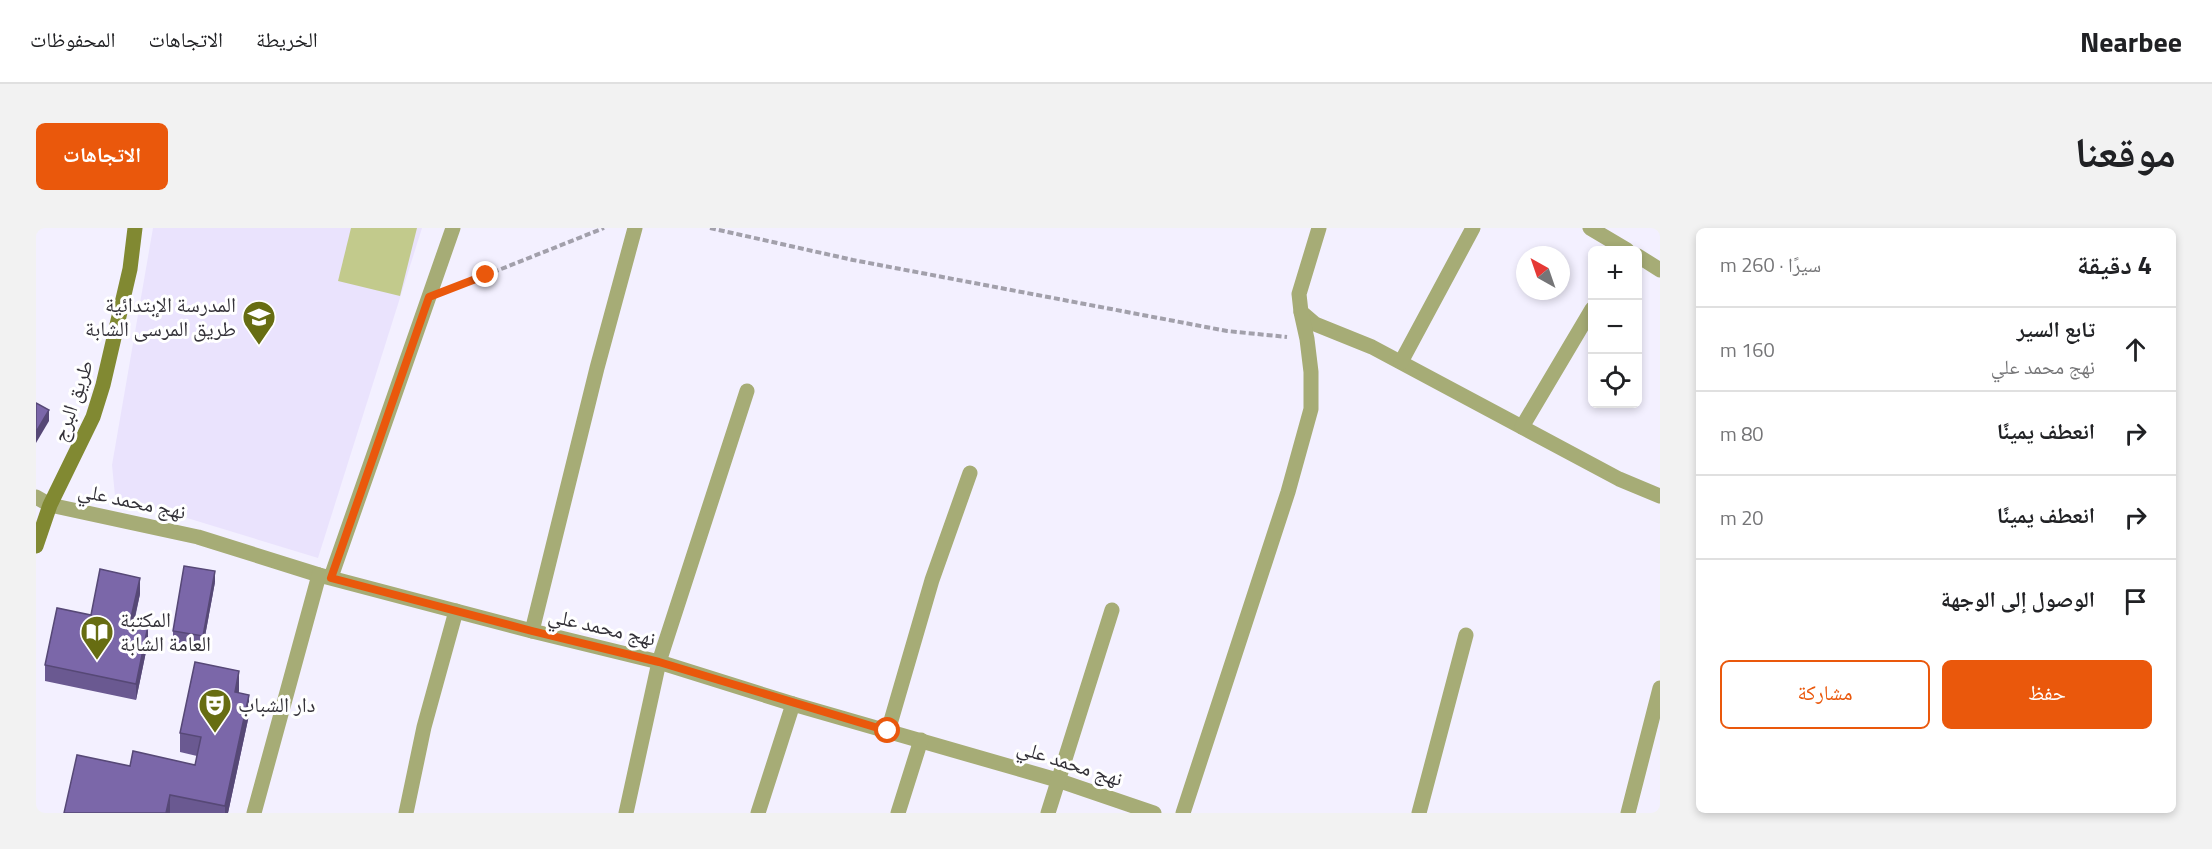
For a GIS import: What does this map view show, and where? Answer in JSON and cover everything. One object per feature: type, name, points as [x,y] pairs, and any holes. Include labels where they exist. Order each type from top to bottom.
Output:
[{"type":"street","name":"طريق البرج","points":[[36,546],[50,505],[90,425],[103,385],[130,269],[135,228]]},
{"type":"street","points":[[254,813],[325,576],[453,228]]},
{"type":"street","points":[[532,631],[597,368],[635,228]]},
{"type":"street","points":[[1184,813],[1303,443],[1311,409],[1311,372],[1299,294],[1319,228]]},
{"type":"street","points":[[1401,362],[1473,228]]},
{"type":"street","points":[[1590,228],[1620,246]]},
{"type":"street","points":[[1642,259],[1660,270]]},
{"type":"street","points":[[1301,312],[1315,324],[1372,347],[1619,479],[1660,496]]},
{"type":"street","points":[[1522,427],[1588,317]]},
{"type":"street","points":[[626,813],[659,662],[747,391]]},
{"type":"street","points":[[888,731],[932,580],[970,473]]},
{"type":"street","name":"نهج محمد علي","points":[[36,497],[50,505],[198,537],[325,576],[659,662],[793,704],[1057,780],[1154,813]]},
{"type":"street","points":[[1047,813],[1112,610]]},
{"type":"street","points":[[406,813],[424,727],[456,611]]},
{"type":"street","points":[[1419,813],[1466,635]]},
{"type":"street","points":[[1628,813],[1660,688]]},
{"type":"street","points":[[758,813],[793,704]]},
{"type":"street","points":[[898,813],[921,740]]},
{"type":"path","points":[[429,297],[604,228]]},
{"type":"path","points":[[710,228],[853,260],[1227,331],[1307,339]]},
{"type":"shaded area","name":"المدرسة الإبتدائية طريق المرسى الشابة","points":[[153,228],[422,228],[318,558],[115,496],[112,465]]},
{"type":"green space","points":[[351,228],[417,228],[400,296],[338,281]]},
{"type":"building","points":[[36,403],[49,410],[36,432]]},
{"type":"building","points":[[184,566],[215,571],[203,636],[173,631]]},
{"type":"building","name":"المكتبة العامة الشابة","points":[[100,569],[140,578],[130,622],[148,626],[136,684],[45,665],[57,608],[91,615]]},
{"type":"building","name":"دار الشباب","points":[[195,662],[239,671],[235,692],[249,695],[225,806],[170,795],[166,813],[64,813],[77,755],[130,766],[133,751],[195,765],[201,737],[180,733]]},
{"type":"place","name":"المدرسة الإبتدائية طريق المرسى الشابة","points":[[259,346]]},
{"type":"place","name":"المكتبة العامة الشابة","points":[[97,661]]},
{"type":"place","name":"دار الشباب","points":[[215,734]]},
{"type":"route","points":[[486,275],[429,297],[331,578],[659,662],[888,731]]}]
